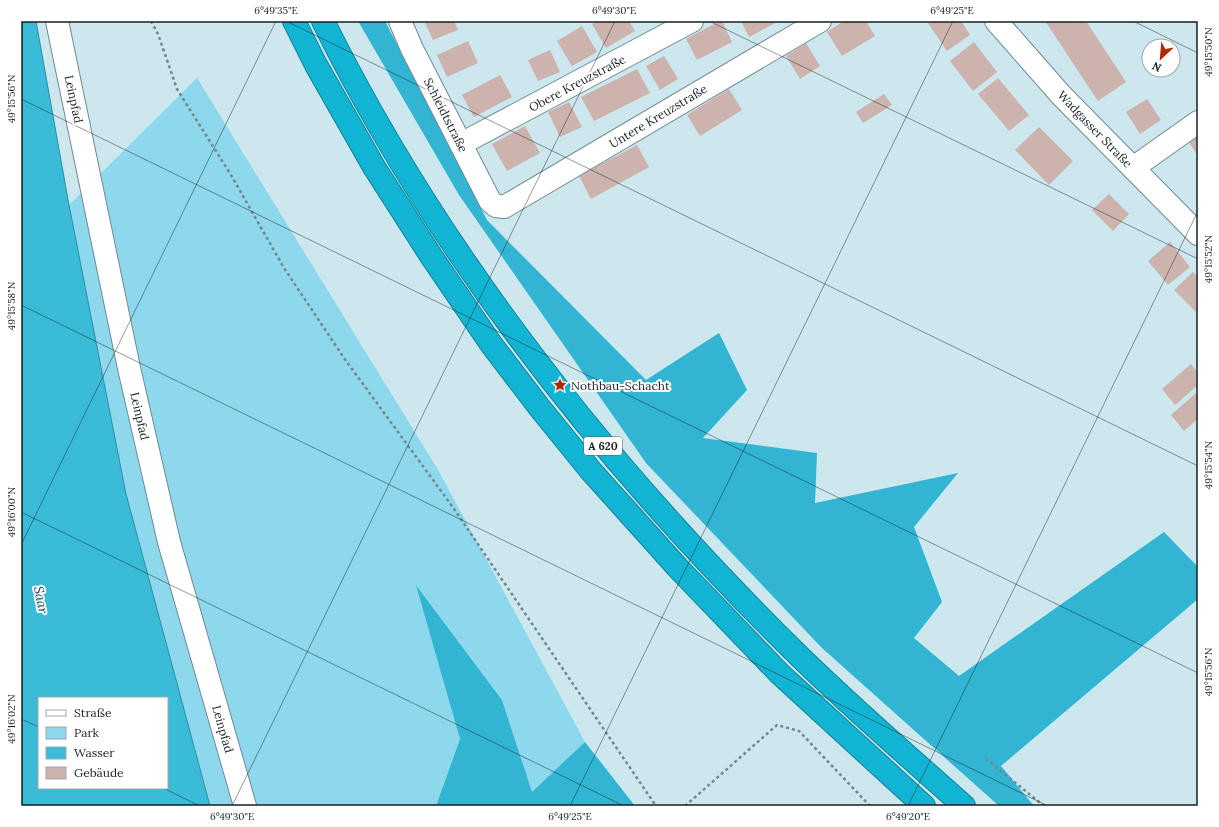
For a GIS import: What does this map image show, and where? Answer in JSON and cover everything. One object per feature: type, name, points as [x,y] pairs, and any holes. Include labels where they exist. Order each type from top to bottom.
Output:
[{"type":"highway","name":"A 620","points":[[294,21],[316,65],[374,167],[398,205],[491,344],[539,407],[591,471],[678,568],[780,674],[924,806]]},
{"type":"highway","name":"A 620","points":[[322,21],[396,156],[446,234],[516,335],[559,392],[616,462],[698,552],[798,655],[964,806]]},
{"type":"street","name":"Leinpfad","points":[[57,21],[129,368],[169,542],[245,806]]},
{"type":"street","name":"Schleidtstraße","points":[[400,21],[412,49],[490,201],[496,206]]},
{"type":"street","name":"Obere Kreuzstraße","points":[[461,144],[692,21]]},
{"type":"street","name":"Untere Kreuzstraße","points":[[496,206],[504,207],[820,21]]},
{"type":"street","name":"Wadgasser Straße","points":[[996,21],[1061,95],[1198,234]]},
{"type":"street","points":[[1133,168],[1198,122]]},
{"type":"path","points":[[151,21],[158,34],[177,89],[231,175],[284,268],[344,358],[452,506],[656,806]]},
{"type":"path","points":[[685,806],[777,725],[799,731],[870,806]]},
{"type":"path","points":[[986,759],[1044,806]]},
{"type":"green space","points":[[197,78],[437,468],[585,742],[532,793],[502,700],[417,586],[460,739],[436,806],[210,806],[126,494],[69,205]]},
{"type":"shaded area","points":[[358,21],[385,21],[487,220],[646,380],[719,333],[747,390],[703,438],[817,453],[815,503],[958,473],[914,527],[942,602],[914,638],[959,676],[1164,532],[1198,567],[1198,599],[1001,766],[1034,806],[999,806],[822,648],[646,463],[459,195]]},
{"type":"shaded area","points":[[416,585],[502,700],[532,792],[585,742],[635,806],[436,806],[460,739]]},
{"type":"water","name":"Saar","points":[[21,21],[36,21],[69,205],[126,494],[210,806],[21,806]]},
{"type":"building","points":[[424,21],[454,21],[458,30],[433,40]]},
{"type":"building","points":[[597,21],[629,21],[635,31],[606,48],[592,24]]},
{"type":"building","points":[[722,21],[732,42],[697,60],[686,39]]},
{"type":"building","points":[[741,21],[779,21],[749,37]]},
{"type":"building","points":[[844,21],[866,21],[875,36],[842,56],[827,32]]},
{"type":"building","points":[[932,21],[961,21],[970,35],[947,51],[928,23]]},
{"type":"building","points":[[1045,21],[1086,21],[1126,82],[1098,101]]},
{"type":"building","points":[[582,26],[597,52],[572,66],[557,41]]},
{"type":"building","points":[[468,41],[478,63],[447,77],[437,55]]},
{"type":"building","points":[[974,42],[997,72],[973,91],[950,61]]},
{"type":"building","points":[[806,43],[820,66],[800,79],[786,56]]},
{"type":"building","points":[[550,50],[560,72],[538,81],[528,60]]},
{"type":"building","points":[[664,56],[678,79],[660,90],[646,66]]},
{"type":"building","points":[[637,69],[650,93],[594,121],[581,97]]},
{"type":"building","points":[[500,75],[512,97],[474,117],[462,95]]},
{"type":"building","points":[[998,78],[1029,115],[1009,131],[978,94]]},
{"type":"building","points":[[729,89],[742,110],[700,136],[687,115]]},
{"type":"building","points":[[884,94],[892,105],[863,123],[856,112]]},
{"type":"building","points":[[1147,99],[1161,120],[1140,134],[1126,112]]},
{"type":"building","points":[[569,102],[582,127],[560,137],[548,112]]},
{"type":"building","points":[[525,126],[540,153],[507,171],[492,144]]},
{"type":"building","points":[[1039,127],[1073,161],[1049,185],[1015,150]]},
{"type":"building","points":[[1198,131],[1198,156],[1186,138]]},
{"type":"building","points":[[637,145],[649,167],[591,199],[579,176]]},
{"type":"building","points":[[1109,194],[1129,214],[1113,231],[1092,210]]},
{"type":"building","points":[[1170,242],[1190,267],[1168,285],[1148,261]]},
{"type":"building","points":[[1193,272],[1198,277],[1198,310],[1196,312],[1174,290]]},
{"type":"building","points":[[1191,364],[1198,373],[1198,385],[1175,405],[1162,389]]},
{"type":"building","points":[[1196,393],[1198,395],[1198,419],[1184,431],[1171,415]]},
{"type":"place","name":"Nothbau-Schacht","points":[[560,385]]}]
